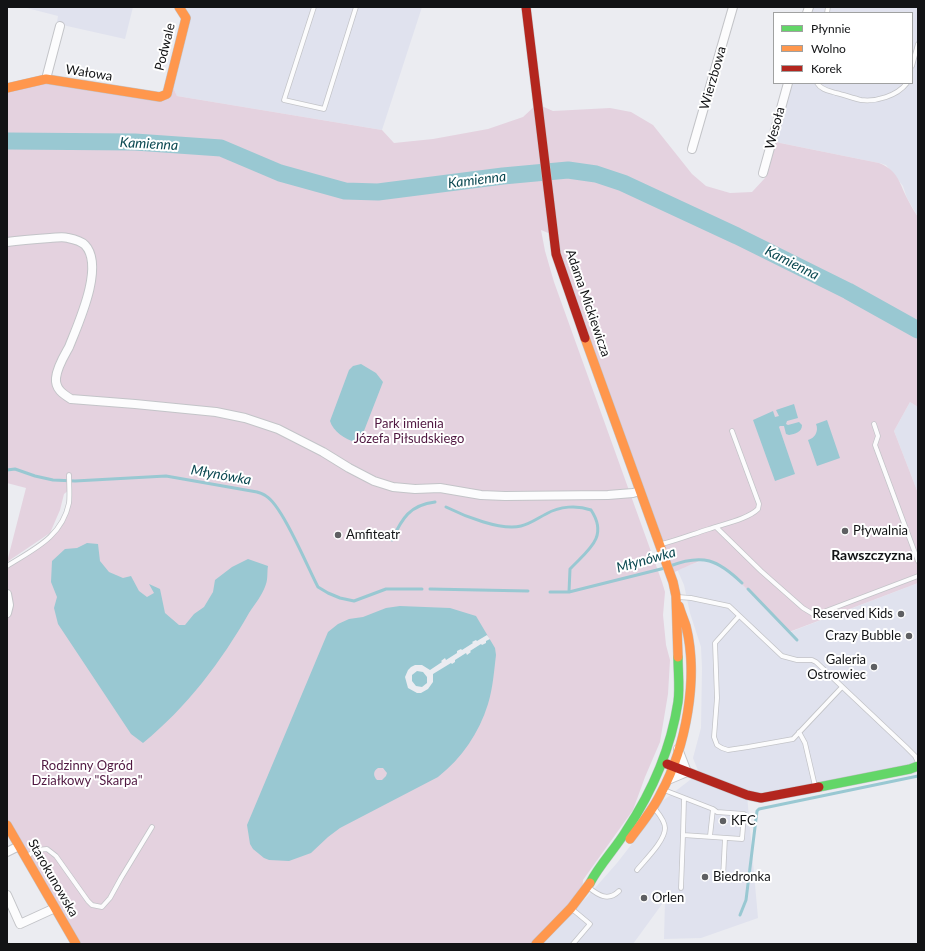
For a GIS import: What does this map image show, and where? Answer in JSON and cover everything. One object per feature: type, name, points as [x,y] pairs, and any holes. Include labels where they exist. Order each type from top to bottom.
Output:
[{"type":"street","name":"Podwale","points":[[167,94],[186,18],[179,7]]},
{"type":"street","name":"Adama Mickiewicza","points":[[526,7],[556,254],[670,574],[682,612],[689,645],[690,668],[686,722],[668,780],[653,807],[602,876],[588,886]]},
{"type":"street","name":"Wierzbowa","points":[[692,149],[733,7]]},
{"type":"street","points":[[46,79],[60,26]]},
{"type":"street","name":"Wałowa","points":[[7,88],[46,79],[160,97],[167,94]]},
{"type":"street","name":"Wesoła","points":[[763,173],[788,84]]},
{"type":"street","points":[[7,242],[66,237],[85,245],[90,256],[93,266],[87,297],[56,378],[58,388],[62,394],[71,399],[216,412],[245,418],[278,429],[323,452],[374,481],[393,487],[415,489],[440,488],[481,495],[505,496],[608,495],[640,491]]},
{"type":"street","points":[[7,594],[9,605],[7,613]]},
{"type":"street","name":"Adama Mickiewicza","points":[[541,943],[588,886],[595,873],[626,832],[653,784],[662,762],[671,734],[678,701],[679,671],[676,596]]},
{"type":"street","points":[[678,749],[687,772]]},
{"type":"street","points":[[662,762],[747,795],[761,798],[918,766]]},
{"type":"street","points":[[668,780],[687,772]]},
{"type":"street","name":"Starokunowska","points":[[7,825],[76,944]]},
{"type":"street","points":[[7,852],[19,846]]},
{"type":"street","points":[[7,895],[20,924],[55,908]]},
{"type":"lane","points":[[314,7],[284,100],[324,109],[356,7]]},
{"type":"lane","points":[[913,62],[918,44]]},
{"type":"lane","points":[[818,84],[824,89],[860,100],[867,100],[892,94],[899,91],[905,84]]},
{"type":"lane","points":[[874,424],[878,436],[875,445],[918,561]]},
{"type":"lane","points":[[659,545],[679,540],[755,512],[758,509],[759,504],[732,431]]},
{"type":"lane","points":[[7,566],[50,538],[58,530],[65,518],[69,501],[69,475]]},
{"type":"lane","points":[[716,526],[761,571],[803,608],[813,614],[825,611],[918,576]]},
{"type":"lane","points":[[676,596],[729,606],[782,656],[797,660],[812,660],[816,662],[906,747],[915,756],[918,762]]},
{"type":"lane","points":[[739,616],[715,643],[717,698],[714,737],[717,745],[728,750],[793,739],[842,687]]},
{"type":"lane","points":[[799,732],[805,743],[815,788]]},
{"type":"lane","points":[[653,784],[663,790],[718,812],[744,814],[742,839],[683,835]]},
{"type":"lane","points":[[681,888],[684,798]]},
{"type":"lane","points":[[637,870],[662,840],[664,833],[664,824],[661,816],[653,807]]},
{"type":"lane","points":[[710,836],[713,809]]},
{"type":"lane","points":[[25,857],[37,850],[47,849],[56,856],[88,901],[92,905],[102,907],[110,898],[152,826]]},
{"type":"lane","points":[[723,878],[725,838]]},
{"type":"lane","points":[[588,886],[595,892],[608,897],[614,896],[619,891]]},
{"type":"lane","points":[[571,908],[590,924],[573,944]]},
{"type":"shaded area","points":[[23,7],[133,7],[125,39],[67,26],[57,22],[58,16]]},
{"type":"shaded area","points":[[181,7],[422,7],[382,130],[177,96],[171,83],[189,21]]},
{"type":"shaded area","points":[[809,7],[918,7],[918,217],[907,198],[903,186],[886,165],[780,143],[772,140],[788,84],[913,84],[913,12],[807,12]]},
{"type":"shaded area","points":[[910,402],[918,407],[918,493],[894,431]]},
{"type":"shaded area","points":[[705,560],[723,566],[790,632],[918,583],[918,766],[747,795],[758,918],[701,938],[664,939],[665,900],[633,944],[539,944],[587,897],[617,863],[645,827],[660,803],[699,773],[693,758],[701,728],[701,647],[690,613],[684,585],[677,569]]},
{"type":"green space","points":[[46,79],[160,97],[171,83],[177,96],[382,130],[394,143],[433,139],[488,129],[523,117],[537,104],[553,111],[610,108],[631,112],[653,125],[692,174],[706,186],[730,193],[752,192],[765,178],[772,140],[780,143],[879,163],[886,166],[898,178],[918,217],[918,407],[910,402],[894,431],[918,493],[918,583],[789,632],[732,574],[717,563],[703,560],[670,574],[553,235],[541,230],[545,251],[554,282],[665,592],[663,615],[666,645],[670,660],[668,694],[660,742],[633,810],[583,880],[582,893],[536,944],[76,944],[7,825],[7,566],[50,538],[58,530],[69,501],[69,490],[64,494],[60,510],[50,533],[7,562],[26,488],[7,483],[7,88]]},
{"type":"water","points":[[361,364],[376,373],[383,382],[362,436],[356,442],[340,434],[330,421],[349,370],[353,366]]},
{"type":"water","points":[[794,404],[798,418],[787,421],[786,424],[788,425],[799,422],[802,425],[801,429],[796,433],[789,435],[786,434],[784,426],[779,427],[795,474],[775,481],[753,420],[773,411],[775,417],[779,416],[776,410]]},
{"type":"water","points":[[827,420],[840,458],[817,466],[808,440],[813,438],[816,434],[816,424]]},
{"type":"water","points":[[87,543],[98,544],[100,561],[109,572],[123,578],[131,576],[139,591],[147,597],[154,593],[149,584],[160,589],[165,613],[179,625],[185,625],[194,614],[204,607],[213,592],[215,580],[232,567],[248,559],[268,566],[267,582],[259,599],[215,666],[174,714],[143,743],[131,734],[58,624],[54,608],[57,597],[51,582],[52,561],[65,549],[77,548]]},
{"type":"water","points":[[400,606],[450,608],[476,616],[495,648],[496,655],[490,698],[480,725],[469,744],[455,762],[438,777],[340,828],[311,853],[289,861],[269,860],[264,858],[253,849],[250,844],[247,825],[328,632],[338,624],[349,619],[363,617],[386,608]],"holes":[[[378,768],[383,768],[387,773],[386,776],[382,780],[377,780],[374,772]]]},
{"type":"pier","points":[[487,635],[490,639],[486,641],[486,643],[481,644],[470,651],[471,652],[467,655],[466,653],[455,660],[452,664],[451,663],[433,674],[433,682],[428,689],[421,693],[417,693],[408,688],[405,677],[411,667],[415,665],[422,665],[430,670],[442,662],[441,661],[445,658],[446,660],[457,653],[457,651],[462,650],[476,640],[477,641]],"holes":[[[417,671],[423,672],[427,677],[427,683],[422,687],[416,686],[412,681],[412,675]]]},
{"type":"waterway","name":"Kamienna","points":[[7,141],[135,142],[221,148],[280,173],[345,191],[378,192],[503,176],[568,170],[596,174],[623,183],[737,236],[848,291],[918,330]]},
{"type":"waterway","name":"Młynówka","points":[[7,470],[15,469],[53,480],[75,481],[166,476],[257,492],[266,496],[279,511],[318,587],[328,593],[340,598],[354,601],[386,589],[422,589]]},
{"type":"waterway","points":[[392,540],[399,525],[408,514],[419,506],[435,502]]},
{"type":"waterway","points":[[446,507],[493,525],[513,527],[528,524],[557,509],[574,507],[591,510],[598,528],[597,536],[589,549],[570,569],[569,592]]},
{"type":"waterway","name":"Młynówka","points":[[670,566],[692,560],[709,561],[725,569],[742,583]]},
{"type":"waterway","name":"Młynówka","points":[[550,592],[569,592],[665,568]]},
{"type":"waterway","name":"Młynówka","points":[[430,589],[528,591]]},
{"type":"waterway","name":"Młynówka","points":[[748,589],[797,640]]},
{"type":"waterway","points":[[740,915],[746,900],[757,811],[759,809],[918,776]]},
{"type":"traffic: fast","points":[[590,883],[598,869],[622,838],[644,801],[659,769],[671,736],[678,702],[678,657]]},
{"type":"traffic: fast","points":[[819,787],[910,769],[918,766]]},
{"type":"traffic: slow","points":[[7,88],[46,79],[160,97],[167,94],[186,18],[179,7]]},
{"type":"traffic: slow","points":[[585,338],[673,582],[676,596],[678,657]]},
{"type":"traffic: slow","points":[[630,839],[651,811],[670,775],[677,755],[688,712],[691,668],[690,646],[686,626],[679,606]]},
{"type":"traffic: slow","points":[[7,825],[76,944]]},
{"type":"traffic: slow","points":[[536,944],[571,908],[590,883]]},
{"type":"traffic: jam","points":[[526,7],[556,254],[585,338]]},
{"type":"traffic: jam","points":[[667,764],[747,795],[761,798],[819,787]]},
{"type":"place","name":"Pływalnia","points":[[845,531]]},
{"type":"place","name":"Amfiteatr","points":[[338,535]]},
{"type":"place","name":"Reserved Kids","points":[[901,614]]},
{"type":"place","name":"Crazy Bubble","points":[[909,636]]},
{"type":"place","name":"Galeria Ostrowiec","points":[[874,667]]},
{"type":"place","name":"KFC","points":[[723,821]]},
{"type":"place","name":"Biedronka","points":[[705,877]]},
{"type":"place","name":"Orlen","points":[[644,898]]},
{"type":"district","name":"Rawszczyzna","points":[[872,555]]},
{"type":"park label","name":"Park imienia Józefa Piłsudskiego","points":[[409,432]]},
{"type":"park label","name":"Rodzinny Ogród Działkowy \"Skarpa\"","points":[[87,774]]}]
